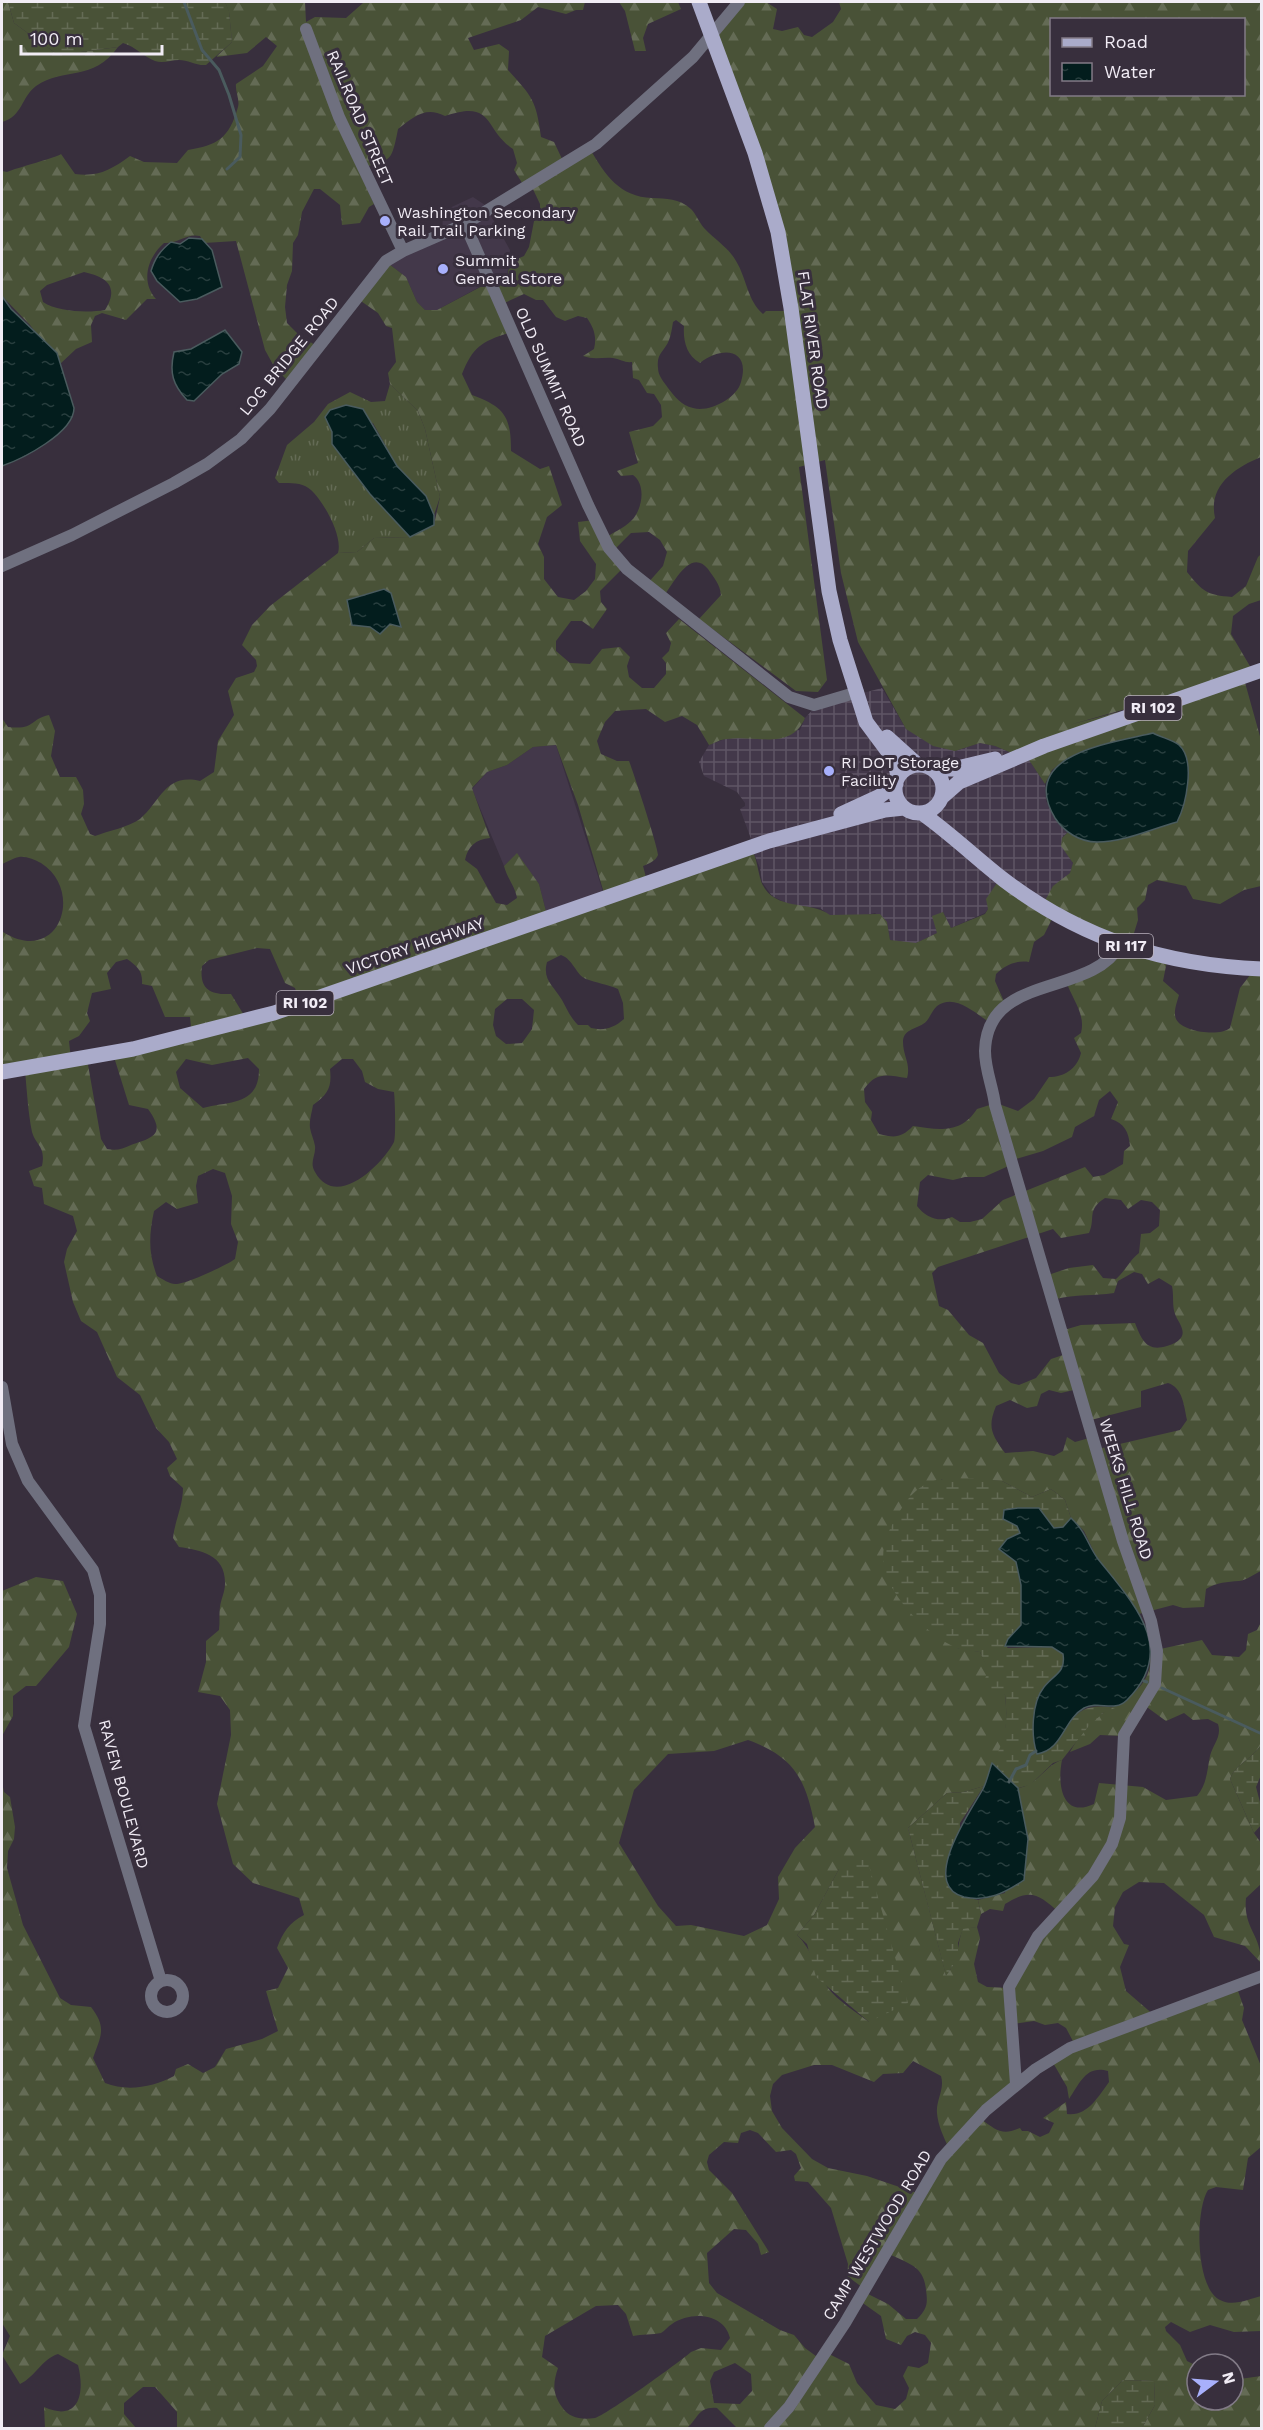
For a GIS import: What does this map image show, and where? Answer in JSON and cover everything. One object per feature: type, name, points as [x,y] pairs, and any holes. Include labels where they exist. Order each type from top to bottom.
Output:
[{"type":"main road","name":"FLAT RIVER ROAD","points":[[699,2],[755,153],[778,232],[791,308],[831,599],[846,661],[866,722],[895,761],[897,781]]},
{"type":"main road","name":"RI 102","points":[[942,799],[959,782],[1044,746],[1262,670]]},
{"type":"main road","name":"FLAT RIVER ROAD","points":[[858,692],[887,736],[926,767]]},
{"type":"main road","name":"RI 102","points":[[926,767],[953,770],[1044,746]]},
{"type":"main road","points":[[923,814],[933,809],[942,799],[943,781],[926,767],[903,771],[897,781],[898,801],[904,808],[923,814],[1005,880]]},
{"type":"main road","name":"VICTORY HIGHWAY","points":[[797,833],[880,796],[897,781]]},
{"type":"main road","name":"RI 117","points":[[942,799],[946,818],[1005,880],[1072,924],[1120,945],[1185,962],[1262,969]]},
{"type":"main road","name":"VICTORY HIGHWAY","points":[[2,1072],[124,1051],[212,1031],[331,995],[797,833],[885,810],[904,808]]},
{"type":"street","points":[[465,224],[596,144],[693,57],[740,2]]},
{"type":"street","name":"RAILROAD STREET","points":[[306,29],[339,117],[404,250]]},
{"type":"street","name":"LOG BRIDGE ROAD","points":[[2,566],[72,536],[174,483],[207,464],[241,439],[270,409],[386,261],[404,250],[465,224]]},
{"type":"street","name":"OLD SUMMIT ROAD","points":[[465,224],[598,527],[620,562],[647,587],[794,700],[809,705],[821,705],[858,692]]},
{"type":"street","name":"WEEKS HILL ROAD","points":[[1016,2084],[1009,1987],[1038,1936],[1093,1876],[1107,1855],[1120,1818],[1124,1735],[1155,1684],[1157,1651],[1151,1621],[1123,1541],[995,1106],[985,1050],[989,1028],[1011,1002],[1038,989],[1090,971],[1101,965],[1120,945]]},
{"type":"street","name":"RAVEN BOULEVARD","points":[[2,1387],[12,1444],[28,1481],[93,1570],[100,1595],[100,1624],[84,1726],[161,1981]]},
{"type":"street","name":"CAMP WESTWOOD ROAD","points":[[770,2428],[789,2407],[845,2324],[946,2152],[978,2118],[1036,2069],[1090,2039],[1228,1991],[1262,1976]]},
{"type":"shaded area","points":[[473,197],[485,205],[510,250],[507,278],[491,286],[487,283],[437,310],[425,310],[417,302],[406,277],[389,264],[442,235],[443,211]]},
{"type":"shaded area","points":[[882,688],[906,729],[955,751],[980,743],[995,746],[1029,760],[1045,784],[1046,801],[1057,821],[1068,832],[1062,838],[1073,864],[1070,873],[1042,906],[988,909],[985,913],[951,928],[943,912],[937,933],[916,943],[910,943],[890,940],[887,923],[875,913],[862,916],[829,915],[820,908],[792,906],[772,896],[762,882],[760,868],[752,849],[754,847],[740,809],[745,806],[745,803],[737,792],[704,776],[699,762],[709,745],[725,739],[800,730],[805,718],[817,705]]},
{"type":"shaded area","points":[[556,745],[606,901],[548,919],[539,884],[517,854],[504,866],[472,789],[487,772],[507,765],[533,747]]},
{"type":"green space","points":[[2,2],[8,2],[14,23],[58,55],[118,47],[99,65],[47,80],[36,86],[27,95],[18,111],[2,122]]},
{"type":"green space","points":[[8,2],[225,2],[229,11],[232,42],[206,65],[179,60],[158,62],[123,43],[118,47],[58,55],[14,23]]},
{"type":"green space","points":[[225,2],[305,2],[306,22],[315,17],[346,18],[363,3],[585,2],[583,10],[566,14],[538,7],[521,20],[468,38],[474,50],[499,44],[509,51],[508,70],[532,99],[541,137],[554,142],[564,163],[590,149],[608,176],[622,189],[641,197],[677,201],[691,209],[704,228],[733,256],[750,296],[763,314],[766,311],[786,311],[773,228],[709,38],[740,2],[766,2],[777,9],[773,29],[782,31],[798,27],[804,35],[812,37],[833,22],[841,9],[839,2],[1261,2],[1261,457],[1241,467],[1219,488],[1215,497],[1215,518],[1188,551],[1187,572],[1206,591],[1232,597],[1246,586],[1261,554],[1261,600],[1249,604],[1233,616],[1231,634],[1254,673],[1069,725],[1244,679],[1261,740],[1261,886],[1244,890],[1220,904],[1193,899],[1186,886],[1157,880],[1148,885],[1145,900],[1137,908],[1138,920],[1130,946],[1167,961],[1163,981],[1179,995],[1175,1010],[1176,1019],[1186,1027],[1202,1032],[1225,1031],[1230,1028],[1240,988],[1254,970],[1261,969],[1261,1571],[1242,1580],[1218,1584],[1206,1589],[1204,1607],[1183,1608],[1173,1605],[1139,1614],[1096,1556],[1084,1531],[1071,1518],[1065,1500],[1051,1489],[1032,1497],[1002,1481],[941,1479],[957,1648],[980,1652],[989,1670],[987,1680],[1005,1695],[1006,1728],[1002,1747],[984,1786],[964,1792],[947,1793],[908,1828],[946,1975],[956,1959],[963,1928],[977,1927],[980,1938],[974,1964],[978,1982],[987,1987],[1010,1988],[1060,1913],[1046,1901],[1034,1895],[1028,1895],[1005,1904],[1003,1911],[990,1909],[981,1914],[978,1900],[1005,1893],[1018,1788],[1036,1780],[1051,1766],[1062,1760],[1061,1788],[1068,1803],[1075,1807],[1094,1804],[1099,1783],[1143,1787],[1166,1800],[1197,1796],[1205,1782],[1210,1756],[1219,1733],[1218,1724],[1208,1719],[1193,1720],[1184,1713],[1166,1721],[1144,1705],[1123,1736],[1100,1735],[1090,1744],[1070,1752],[1093,1721],[1130,1696],[1141,1685],[1149,1670],[1151,1651],[1202,1640],[1212,1655],[1239,1657],[1246,1650],[1248,1634],[1257,1630],[1261,1622],[1261,1745],[1232,1774],[1230,1779],[1254,1833],[1261,1843],[1261,1884],[1246,1898],[1246,1908],[1249,1924],[1258,1945],[1261,1963],[1245,1946],[1214,1937],[1204,1915],[1164,1883],[1139,1882],[1123,1892],[1115,1907],[1113,1926],[1124,1944],[1129,1945],[1120,1967],[1126,1991],[1155,2016],[1237,1988],[1244,2008],[1242,2020],[1261,2066],[1261,2147],[1248,2158],[1243,2190],[1216,2187],[1208,2190],[1199,2230],[1202,2265],[1212,2293],[1220,2300],[1230,2303],[1261,2296],[1261,2331],[1234,2332],[1210,2325],[1190,2332],[1171,2322],[1165,2327],[1180,2345],[1185,2356],[1185,2412],[1245,2412],[1245,2378],[1261,2376],[1261,2428],[1142,2428],[1155,2405],[1154,2381],[1123,2380],[1102,2401],[1095,2428],[737,2428],[717,2408],[711,2408],[702,2411],[687,2428],[177,2428],[177,2412],[155,2387],[143,2387],[124,2403],[124,2414],[136,2428],[45,2428],[44,2407],[65,2411],[77,2402],[81,2385],[78,2365],[58,2354],[52,2356],[20,2384],[2,2355],[10,2336],[2,2323],[2,1782],[4,1792],[10,1797],[15,1827],[14,1839],[8,1851],[7,1868],[23,1925],[60,1998],[71,2005],[91,2007],[96,2014],[101,2032],[93,2058],[105,2083],[131,2088],[158,2083],[174,2076],[176,2069],[188,2064],[203,2073],[215,2067],[226,2049],[262,2039],[278,2031],[266,1991],[278,1988],[288,1968],[277,1948],[282,1937],[290,1925],[304,1915],[299,1898],[253,1883],[233,1864],[217,1804],[231,1735],[230,1710],[220,1696],[198,1692],[206,1662],[206,1641],[219,1630],[220,1607],[225,1587],[224,1574],[217,1560],[203,1552],[179,1547],[173,1538],[183,1488],[170,1476],[167,1468],[177,1459],[169,1442],[156,1428],[140,1395],[117,1377],[97,1332],[81,1321],[73,1302],[64,1262],[67,1249],[77,1231],[73,1216],[44,1204],[42,1188],[34,1186],[29,1171],[42,1166],[43,1154],[32,1132],[25,1071],[2,1074],[2,916],[3,932],[23,940],[39,940],[51,933],[60,921],[63,906],[62,891],[54,875],[41,863],[22,857],[2,864],[2,718],[8,727],[17,728],[28,726],[49,715],[55,731],[51,756],[60,777],[76,777],[83,790],[84,804],[81,814],[90,834],[95,836],[124,827],[140,819],[171,785],[179,781],[200,781],[214,772],[218,741],[234,715],[228,691],[236,678],[254,672],[257,666],[256,660],[242,645],[252,625],[270,606],[338,553],[357,552],[374,538],[410,537],[434,525],[440,497],[425,429],[418,411],[390,384],[388,373],[396,362],[392,328],[386,326],[378,313],[358,299],[389,264],[406,277],[417,302],[425,310],[437,310],[488,283],[491,286],[507,278],[510,262],[524,256],[529,247],[535,216],[540,211],[540,204],[531,185],[524,186],[514,170],[517,163],[513,149],[481,114],[472,111],[445,116],[431,112],[420,114],[398,129],[393,151],[387,159],[359,171],[374,204],[369,207],[360,223],[342,225],[340,205],[320,189],[314,189],[302,212],[298,235],[293,243],[292,271],[287,285],[285,307],[287,323],[298,334],[318,347],[290,383],[275,368],[265,350],[236,241],[204,243],[200,236],[195,235],[164,243],[154,255],[147,277],[148,285],[156,299],[147,299],[126,320],[102,313],[95,316],[91,325],[92,342],[76,349],[60,364],[30,325],[2,296],[2,171],[7,172],[61,154],[75,174],[83,175],[104,171],[130,156],[144,162],[177,163],[188,150],[214,143],[226,133],[238,107],[236,84],[263,66],[277,46],[266,37],[247,53],[216,57],[232,42],[229,12]],"holes":[[[84,272],[104,280],[111,289],[111,295],[105,310],[73,311],[43,302],[40,291],[47,285]],[[524,294],[536,300],[543,300],[556,317],[565,321],[578,316],[587,318],[594,333],[595,345],[594,349],[583,356],[632,362],[633,378],[639,380],[647,393],[654,394],[661,405],[662,417],[653,426],[629,432],[638,463],[617,471],[621,476],[633,475],[640,485],[640,505],[635,517],[603,539],[594,520],[578,522],[580,541],[596,564],[595,579],[586,591],[574,600],[558,597],[544,579],[544,557],[538,544],[547,517],[562,505],[549,466],[540,469],[511,451],[510,430],[504,415],[492,404],[472,395],[462,374],[470,357],[479,347],[491,339],[508,333],[500,305]],[[676,320],[684,326],[686,347],[695,360],[700,363],[717,354],[732,353],[742,362],[741,382],[734,394],[722,403],[699,409],[685,405],[661,379],[658,359],[669,340],[673,322]],[[825,460],[841,573],[858,642],[906,729],[933,746],[955,751],[980,743],[995,746],[1029,760],[1045,784],[1052,770],[1062,762],[1094,747],[1153,733],[1179,745],[1187,784],[1181,812],[1177,822],[1080,839],[1068,832],[1062,838],[1061,846],[1073,863],[1070,873],[1053,886],[1042,906],[999,880],[986,899],[988,909],[985,914],[951,928],[943,912],[932,916],[937,933],[916,943],[890,940],[887,922],[880,914],[830,915],[774,897],[766,891],[761,881],[752,849],[648,885],[643,866],[654,861],[658,855],[629,761],[617,761],[601,754],[597,741],[605,722],[615,711],[646,709],[665,722],[682,716],[697,725],[709,745],[725,739],[782,738],[791,735],[805,718],[679,619],[666,633],[671,643],[669,651],[662,658],[666,663],[666,674],[654,688],[642,688],[629,677],[627,666],[630,657],[620,647],[602,649],[590,664],[570,663],[556,651],[556,641],[571,621],[582,621],[593,629],[607,609],[601,602],[600,591],[624,567],[613,551],[631,533],[649,532],[660,540],[667,552],[663,566],[647,584],[663,597],[682,570],[695,562],[701,563],[716,581],[721,595],[699,619],[796,691],[818,692],[827,680],[799,467]],[[556,745],[578,805],[606,900],[548,919],[539,884],[517,853],[504,866],[517,898],[507,905],[496,903],[477,869],[465,860],[473,844],[490,838],[472,788],[487,772],[507,765],[533,747]],[[1054,915],[1117,951],[1066,981],[1082,1019],[1081,1033],[1074,1038],[1081,1053],[1073,1068],[1060,1076],[1049,1077],[1034,1099],[1018,1111],[996,1103],[977,1109],[964,1123],[957,1126],[940,1129],[913,1126],[897,1136],[879,1134],[871,1120],[872,1112],[865,1102],[864,1089],[878,1077],[888,1075],[907,1078],[908,1068],[903,1042],[905,1035],[925,1022],[937,1006],[951,1002],[965,1006],[991,1023],[1006,1006],[995,981],[996,974],[1011,964],[1029,962],[1034,942],[1044,935]],[[257,948],[270,949],[285,983],[295,988],[300,1004],[247,1020],[231,994],[212,992],[204,985],[202,966],[209,960]],[[561,955],[569,960],[583,977],[618,989],[623,1003],[624,1019],[613,1027],[605,1029],[578,1025],[547,978],[547,962]],[[127,959],[134,964],[139,969],[142,984],[152,986],[165,1017],[190,1017],[192,1036],[114,1057],[129,1105],[148,1109],[154,1118],[157,1130],[145,1140],[114,1150],[107,1149],[101,1139],[87,1059],[71,1060],[69,1041],[79,1036],[90,1021],[87,1013],[92,993],[111,989],[107,973],[116,962]],[[507,999],[522,999],[534,1010],[532,1029],[522,1043],[506,1044],[496,1036],[493,1025],[495,1009]],[[248,1058],[259,1069],[258,1081],[249,1095],[242,1099],[203,1108],[180,1088],[176,1072],[186,1059],[212,1065]],[[342,1059],[353,1059],[362,1071],[365,1082],[378,1089],[394,1092],[395,1138],[380,1162],[369,1172],[358,1180],[335,1187],[324,1183],[313,1168],[315,1146],[310,1130],[310,1119],[313,1105],[325,1094],[329,1086],[330,1069]],[[1110,1091],[1118,1102],[1111,1119],[1127,1132],[1130,1146],[1124,1151],[1123,1164],[1104,1175],[1093,1177],[1085,1167],[1003,1200],[982,1219],[970,1222],[960,1222],[952,1217],[933,1218],[917,1206],[920,1182],[928,1175],[953,1180],[965,1177],[984,1177],[1013,1164],[1013,1160],[1043,1151],[1072,1137],[1075,1127],[1094,1116],[1099,1100]],[[213,1169],[225,1173],[232,1196],[231,1224],[238,1242],[235,1259],[206,1274],[175,1284],[157,1276],[152,1260],[150,1244],[154,1211],[166,1202],[177,1209],[198,1203],[196,1186],[198,1176]],[[1105,1198],[1121,1200],[1128,1209],[1141,1200],[1152,1202],[1160,1210],[1159,1226],[1150,1233],[1141,1234],[1139,1253],[1116,1279],[1103,1278],[1093,1265],[1069,1268],[1048,1275],[1056,1299],[1114,1293],[1118,1281],[1134,1272],[1142,1274],[1148,1284],[1159,1278],[1172,1286],[1174,1311],[1182,1328],[1182,1336],[1171,1344],[1155,1347],[1146,1344],[1135,1323],[1081,1325],[1064,1330],[1069,1353],[1051,1359],[1036,1378],[1019,1385],[1011,1383],[999,1373],[983,1343],[969,1335],[948,1310],[939,1306],[932,1273],[938,1267],[1053,1229],[1061,1238],[1089,1233],[1095,1206]],[[1168,1383],[1180,1393],[1187,1420],[1180,1430],[1098,1449],[1093,1437],[1075,1442],[1067,1437],[1063,1451],[1054,1456],[1033,1451],[1005,1453],[991,1426],[996,1406],[1010,1400],[1027,1408],[1037,1406],[1041,1394],[1049,1390],[1061,1393],[1078,1389],[1091,1420],[1141,1407],[1141,1391]],[[748,1740],[777,1754],[796,1772],[802,1783],[815,1827],[795,1848],[778,1877],[779,1899],[767,1925],[744,1936],[691,1925],[676,1926],[658,1906],[619,1843],[634,1790],[668,1754],[714,1751]],[[839,1869],[869,2022],[832,1993],[797,1935],[814,1915]],[[1034,2021],[1045,2025],[1058,2023],[1066,2028],[1075,2045],[1052,2061],[1067,2087],[1069,2099],[1089,2073],[1100,2070],[1108,2071],[1109,2082],[1086,2109],[1067,2114],[1066,2102],[1043,2118],[1054,2123],[1049,2133],[1040,2137],[1028,2131],[1022,2131],[1020,2128],[1008,2132],[999,2131],[981,2119],[1016,2079],[1012,2024]],[[913,2061],[941,2076],[942,2081],[937,2113],[949,2149],[923,2195],[867,2176],[828,2168],[812,2159],[782,2128],[772,2111],[770,2096],[773,2084],[782,2075],[814,2065],[832,2065],[874,2082],[883,2074],[903,2073]],[[750,2130],[758,2133],[776,2152],[791,2150],[796,2154],[801,2168],[794,2176],[795,2181],[808,2182],[831,2208],[848,2264],[847,2276],[866,2290],[889,2254],[909,2263],[922,2276],[927,2299],[925,2309],[917,2319],[906,2319],[888,2304],[866,2293],[860,2301],[881,2316],[886,2339],[901,2345],[907,2336],[915,2332],[925,2335],[931,2343],[928,2363],[919,2368],[908,2366],[903,2376],[909,2388],[906,2399],[895,2409],[876,2405],[857,2383],[849,2364],[827,2353],[820,2359],[805,2348],[794,2335],[780,2330],[717,2293],[709,2283],[707,2253],[734,2229],[746,2230],[758,2244],[761,2255],[769,2252],[732,2193],[709,2170],[707,2162],[709,2155],[724,2142],[738,2143],[741,2133]],[[618,2305],[626,2314],[633,2336],[661,2333],[680,2320],[697,2316],[714,2319],[721,2323],[730,2338],[721,2350],[701,2348],[691,2352],[602,2415],[585,2419],[568,2414],[556,2397],[554,2388],[558,2368],[542,2357],[545,2336],[596,2306]],[[735,2363],[751,2374],[752,2391],[740,2404],[714,2403],[710,2381],[714,2372]]]},
{"type":"green space","points":[[619,2],[678,2],[681,9],[648,24],[643,38],[646,51],[635,51],[625,11]]},
{"type":"green space","points":[[390,384],[418,411],[425,429],[440,497],[434,515],[426,496],[397,466],[373,423],[332,432],[332,444],[410,537],[374,538],[357,552],[338,553],[338,538],[335,529],[316,495],[304,486],[279,483],[275,478],[287,445],[314,422],[328,404],[350,392],[371,402],[385,401]]},
{"type":"green space","points":[[975,1478],[1002,1481],[1032,1497],[1051,1489],[1065,1500],[1071,1518],[1063,1527],[1054,1528],[1039,1508],[1017,1526],[1020,1534],[1016,1562],[1021,1585],[1021,1625],[1007,1648],[1052,1647],[1063,1654],[1064,1662],[1061,1671],[1047,1683],[1039,1696],[1033,1722],[1034,1744],[1061,1737],[1076,1715],[1088,1708],[1115,1708],[1103,1713],[1088,1727],[1062,1760],[1053,1763],[1030,1785],[1018,1788],[1009,1782],[992,1763],[1005,1730],[1005,1695],[982,1688],[988,1670],[980,1652],[957,1648],[934,1635],[901,1602],[887,1577],[884,1565],[883,1552],[887,1535],[912,1494],[931,1481]]},
{"type":"green space","points":[[36,1577],[63,1581],[77,1614],[69,1647],[36,1686],[26,1686],[13,1696],[13,1716],[2,1736],[2,1591]]},
{"type":"green space","points":[[1261,1745],[1261,1775],[1256,1787],[1261,1806],[1261,1825],[1254,1833],[1230,1779],[1232,1774]]},
{"type":"green space","points":[[984,1786],[960,1823],[960,1896],[978,1900],[981,1914],[977,1927],[963,1929],[958,1943],[958,1958],[946,1976],[908,1828],[947,1793],[964,1792]]},
{"type":"green space","points":[[864,1848],[908,2003],[869,2022],[816,1977],[807,1944],[797,1935],[814,1915],[839,1869]]},
{"type":"green space","points":[[1123,2380],[1154,2381],[1155,2405],[1142,2428],[1095,2428],[1102,2401]]},
{"type":"water","points":[[189,238],[202,239],[212,250],[222,287],[197,299],[180,302],[157,281],[151,271],[156,258],[167,245],[171,242],[180,244]]},
{"type":"water","points":[[2,296],[11,309],[57,353],[74,408],[66,427],[46,444],[2,466]]},
{"type":"water","points":[[225,330],[242,352],[239,364],[222,374],[194,401],[187,400],[173,378],[174,352],[191,349]]},
{"type":"water","points":[[346,405],[363,409],[397,466],[426,496],[434,515],[434,525],[410,537],[370,494],[332,444],[332,432],[325,417],[330,410]]},
{"type":"water","points":[[384,589],[391,593],[401,627],[390,624],[380,634],[370,627],[352,625],[347,600]]},
{"type":"water","points":[[1153,733],[1179,745],[1187,761],[1188,783],[1184,805],[1177,822],[1128,838],[1097,842],[1079,838],[1063,828],[1055,818],[1047,796],[1048,779],[1058,766],[1074,755],[1094,747]]},
{"type":"water","points":[[1039,1508],[1054,1528],[1063,1527],[1071,1518],[1076,1523],[1098,1559],[1125,1592],[1136,1610],[1145,1627],[1150,1645],[1149,1663],[1142,1681],[1127,1700],[1117,1706],[1095,1705],[1084,1708],[1071,1720],[1052,1747],[1037,1754],[1033,1730],[1034,1711],[1044,1687],[1061,1669],[1063,1654],[1052,1647],[1005,1646],[1008,1639],[1021,1625],[1021,1585],[1016,1562],[999,1549],[1007,1539],[1020,1533],[1017,1526],[1003,1519],[1004,1510]]},
{"type":"water","points":[[992,1763],[1018,1788],[1028,1839],[1024,1880],[996,1895],[980,1898],[964,1897],[951,1890],[946,1878],[947,1863],[952,1846],[984,1786]]},
{"type":"waterway","points":[[184,2],[202,50],[219,70],[241,135],[240,157],[227,169]]},
{"type":"waterway","points":[[1162,1688],[1262,1734]]},
{"type":"waterway","points":[[1009,1782],[1016,1769],[1026,1765],[1030,1755],[1036,1751]]},
{"type":"place","name":"Washington Secondary Rail Trail Parking","points":[[385,221]]},
{"type":"place","name":"Summit General Store","points":[[443,269]]},
{"type":"place","name":"RI DOT Storage Facility","points":[[829,771]]}]
